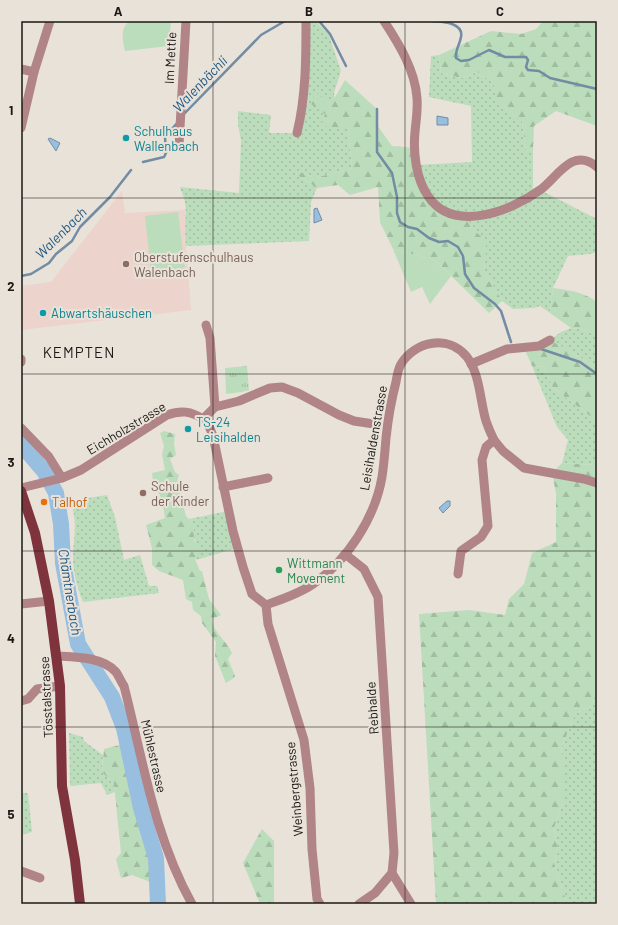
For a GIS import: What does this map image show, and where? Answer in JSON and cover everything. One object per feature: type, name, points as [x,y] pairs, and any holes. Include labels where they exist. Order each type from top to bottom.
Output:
[{"type":"main road","name":"Tösstalstrasse","points":[[21,490],[33,527],[49,600],[57,656],[60,686],[62,786],[75,860],[80,904]]},
{"type":"street","points":[[21,128],[34,72],[50,21]]},
{"type":"street","name":"Im Mettle","points":[[179,145],[186,21]]},
{"type":"street","points":[[297,133],[303,102],[306,71],[306,21]]},
{"type":"street","points":[[384,21],[404,55],[414,82],[418,104],[415,133],[417,165],[424,190],[438,207],[450,213],[466,217],[492,213],[512,206],[532,195],[571,162],[583,160],[597,167]]},
{"type":"street","points":[[21,69],[34,72]]},
{"type":"street","points":[[206,326],[210,338],[215,407]]},
{"type":"street","points":[[471,364],[507,349],[539,346],[550,340]]},
{"type":"street","name":"Leisihaldenstrasse","points":[[266,605],[299,592],[313,584],[345,554],[366,522],[376,501],[382,478],[389,408],[400,365],[409,354],[420,346],[430,343],[443,343],[454,347],[463,353],[471,364],[486,422],[494,440]]},
{"type":"street","points":[[266,605],[252,594],[232,531],[213,436],[209,426],[203,419],[215,407],[239,401],[270,388],[282,387],[298,393],[339,415],[354,421],[374,424]]},
{"type":"street","name":"Eichholzstrasse","points":[[21,490],[60,478],[93,463],[174,412],[187,412],[203,419]]},
{"type":"street","points":[[21,428],[49,457],[60,478]]},
{"type":"street","points":[[458,574],[461,551],[480,537],[488,526],[482,460],[486,447],[494,440],[502,451],[524,468],[584,479],[597,483]]},
{"type":"street","points":[[223,487],[268,478]]},
{"type":"street","name":"Rebhalde","points":[[345,554],[364,569],[378,597],[394,853],[392,872]]},
{"type":"street","points":[[21,604],[49,600]]},
{"type":"street","name":"Weinbergstrasse","points":[[266,605],[268,624],[304,740],[310,788],[314,870],[317,899],[320,904]]},
{"type":"street","name":"Mühlestrasse","points":[[57,656],[77,657],[100,662],[116,672],[124,686],[152,805],[161,834],[174,867],[192,904]]},
{"type":"street","points":[[21,701],[28,699],[37,689],[60,686]]},
{"type":"street","points":[[21,871],[40,878]]},
{"type":"street","points":[[359,904],[375,893],[392,872],[411,904]]},
{"type":"shaded area","name":"Oberstufenschulhaus Walenbach","points":[[122,191],[125,213],[185,210],[187,226],[185,234],[191,310],[21,330],[21,286],[51,282]]},
{"type":"green space","points":[[131,21],[171,21],[169,46],[125,51],[123,30],[127,23]]},
{"type":"green space","points":[[306,21],[316,21],[329,35],[341,71],[334,93],[336,111],[348,129],[352,168],[315,178],[298,171],[296,174],[317,188],[311,202],[309,241],[186,246],[185,202],[180,187],[239,193],[241,140],[238,125],[238,111],[271,115],[269,133],[297,133]]},
{"type":"green space","points":[[543,21],[597,21],[597,126],[556,111],[534,126],[533,149],[526,151],[522,121],[497,104],[494,83],[477,72],[461,78],[441,73],[439,55],[491,31],[521,34],[536,29]]},
{"type":"green space","points":[[439,55],[441,73],[461,78],[477,72],[494,83],[498,104],[522,121],[526,151],[533,149],[533,194],[540,190],[595,218],[597,210],[597,252],[568,256],[553,288],[550,313],[540,306],[534,308],[513,309],[502,301],[484,270],[486,242],[474,230],[466,217],[450,213],[428,196],[417,165],[472,162],[471,106],[429,97],[431,56]]},
{"type":"green space","points":[[345,80],[377,109],[377,125],[392,146],[415,148],[422,184],[438,207],[466,217],[474,230],[487,242],[484,270],[502,301],[489,313],[435,260],[393,249],[380,222],[378,187],[350,195],[338,185],[317,188],[296,174],[298,171],[315,178],[352,168],[348,129],[321,126],[325,114],[311,104],[316,92],[331,104]]},
{"type":"green space","points":[[178,212],[185,268],[151,272],[145,216]]},
{"type":"green space","points":[[393,249],[435,260],[451,276],[430,304],[422,287],[411,292]]},
{"type":"green space","points":[[553,288],[582,294],[597,302],[597,335],[580,329],[571,328],[550,313]]},
{"type":"green space","points":[[571,328],[580,329],[597,335],[597,367],[550,340],[561,332]]},
{"type":"green space","points":[[550,340],[597,367],[597,421],[553,388],[544,367],[532,366],[524,348]]},
{"type":"green space","points":[[247,366],[249,390],[226,394],[225,368]]},
{"type":"green space","points":[[532,366],[544,367],[553,388],[597,421],[597,465],[562,463],[568,440],[557,427]]},
{"type":"green space","points":[[164,431],[175,434],[174,444],[176,455],[170,459],[175,472],[179,475],[177,482],[186,516],[194,525],[194,540],[199,548],[199,555],[195,559],[200,571],[202,571],[209,599],[221,615],[212,619],[214,628],[227,644],[232,653],[228,659],[235,676],[226,683],[215,656],[216,642],[202,623],[201,616],[193,610],[192,602],[186,599],[183,580],[159,571],[152,565],[152,548],[146,525],[165,518],[162,500],[153,481],[152,473],[165,470],[162,455],[164,446],[160,433]]},
{"type":"green space","points":[[562,463],[597,465],[597,681],[593,705],[575,714],[561,749],[563,758],[563,801],[554,828],[558,851],[554,863],[567,904],[436,904],[419,614],[469,610],[505,615],[509,599],[524,584],[532,553],[556,542],[556,493],[552,473]]},
{"type":"green space","points":[[107,495],[115,517],[124,560],[140,555],[149,586],[157,586],[159,593],[83,602],[77,585],[74,568],[73,556],[75,521],[70,501]]},
{"type":"green space","points":[[228,511],[237,548],[196,560],[195,539],[193,536],[194,525],[189,519]]},
{"type":"green space","points":[[597,681],[597,904],[567,904],[554,863],[558,851],[554,828],[563,801],[563,758],[561,749],[575,714],[593,705]]},
{"type":"green space","points":[[69,733],[83,737],[84,741],[103,755],[102,772],[114,784],[115,792],[107,795],[101,783],[70,786]]},
{"type":"green space","points":[[131,742],[164,863],[154,867],[153,883],[132,875],[121,878],[116,859],[121,853],[114,784],[102,772],[104,749]]},
{"type":"green space","points":[[21,793],[28,793],[32,832],[21,835]]},
{"type":"green space","points":[[262,829],[274,841],[274,904],[260,904],[243,863]]},
{"type":"water","points":[[437,116],[448,118],[448,125],[437,125]]},
{"type":"water","points":[[50,138],[60,143],[56,151],[48,139]]},
{"type":"water","points":[[317,208],[322,220],[314,223],[314,209]]},
{"type":"water","points":[[447,501],[450,501],[450,506],[443,513],[439,508]]},
{"type":"waterway","name":"Walenbächli","points":[[183,115],[261,35],[285,21]]},
{"type":"waterway","points":[[319,21],[330,34],[346,66]]},
{"type":"waterway","name":"Walenbächli","points":[[432,21],[451,24],[459,28],[461,37],[456,52],[456,58],[461,61],[469,60],[489,50],[505,57],[526,57],[528,60],[526,67],[528,70],[539,71],[550,78],[597,89]]},
{"type":"waterway","points":[[377,109],[377,152],[392,173],[397,197],[397,213],[400,222],[408,227],[417,229],[429,238],[439,242],[448,241],[458,247],[463,256],[465,274],[474,288],[495,304],[501,311],[511,342]]},
{"type":"waterway","name":"Walenbächli","points":[[143,162],[164,157],[166,153],[165,137],[178,122]]},
{"type":"waterway","name":"Walenbach","points":[[21,276],[31,274],[49,263],[56,254],[72,241],[80,227],[110,197],[131,170]]},
{"type":"waterway","points":[[541,349],[580,362],[597,374]]},
{"type":"waterway","name":"Chämtnerbach","points":[[21,444],[44,471],[56,493],[61,524],[63,563],[78,644],[112,697],[124,728],[141,808],[156,858],[158,904]]},
{"type":"place","name":"Schulhaus Wallenbach","points":[[126,138]]},
{"type":"place","name":"Oberstufenschulhaus Walenbach","points":[[126,264]]},
{"type":"place","name":"Abwartshäuschen","points":[[43,313]]},
{"type":"place","name":"TS-24 Leisihalden","points":[[188,429]]},
{"type":"place","name":"Schule der Kinder","points":[[143,493]]},
{"type":"place","name":"Talhof","points":[[44,502]]},
{"type":"place","name":"Wittmann Movement","points":[[279,570]]},
{"type":"district","name":"KEMPTEN","points":[[79,353]]}]
